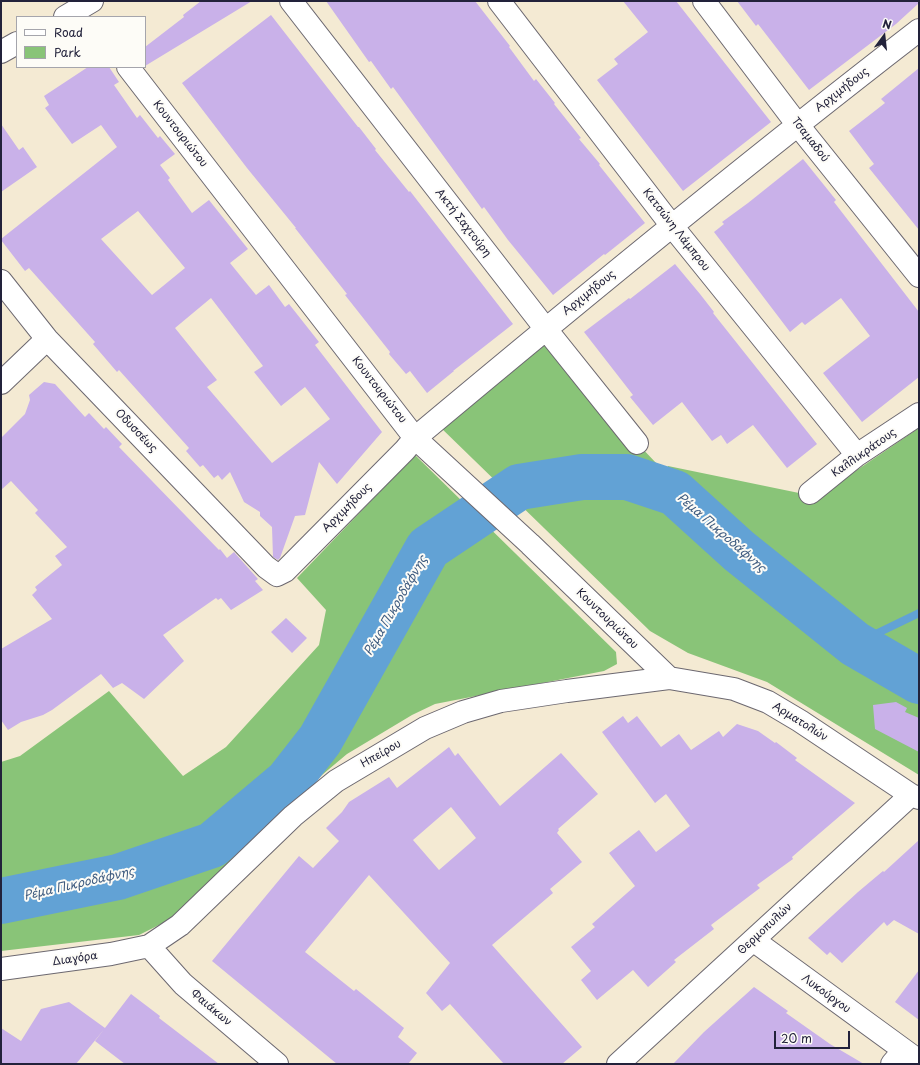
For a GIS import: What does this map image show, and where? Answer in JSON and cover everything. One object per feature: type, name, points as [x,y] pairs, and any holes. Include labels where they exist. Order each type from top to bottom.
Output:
[{"type":"street","name":"Ακτή Σαχτούρη","points":[[291,1],[545,328],[637,443]]},
{"type":"street","name":"Κατσώνη Λάμπρου","points":[[499,1],[672,226],[857,455]]},
{"type":"street","name":"Τσαμαδού","points":[[704,1],[797,124],[919,276]]},
{"type":"street","name":"Αρχιμήδους","points":[[277,575],[285,571],[416,438],[545,328],[797,124],[919,30]]},
{"type":"street","points":[[1,52],[16,44]]},
{"type":"street","name":"Κουντουριώτου","points":[[129,68],[416,438],[530,544],[669,678]]},
{"type":"street","name":"Οδυσσέως","points":[[1,281],[47,338],[266,567],[277,575]]},
{"type":"street","points":[[1,383],[47,338]]},
{"type":"street","name":"Καλλικράτους","points":[[810,493],[857,455],[919,414]]},
{"type":"street","name":"Αρματολών","points":[[669,678],[734,689],[768,702],[915,796]]},
{"type":"street","name":"Ηπείρου","points":[[149,946],[180,926],[293,816],[336,781],[425,728],[463,712],[501,701],[669,678]]},
{"type":"street","name":"Θερμοπυλών","points":[[618,1064],[753,940],[915,796]]},
{"type":"street","name":"Λυκούργου","points":[[753,940],[905,1058]]},
{"type":"street","name":"Διαγόρα","points":[[1,969],[111,954],[149,946]]},
{"type":"street","name":"Φαιάκων","points":[[149,946],[183,984],[277,1064]]},
{"type":"green space","points":[[544,336],[637,443],[739,550],[743,548],[666,470],[668,466],[799,493],[815,482],[832,487],[919,428],[919,775],[767,682],[688,653],[650,631],[438,425]]},
{"type":"green space","points":[[415,455],[616,652],[617,664],[604,671],[435,704],[412,715],[347,754],[285,806],[175,917],[139,935],[1,951],[1,762],[20,756],[109,691],[183,776],[226,747],[319,645],[326,610],[297,578]]},
{"type":"building","points":[[201,1],[252,1],[146,65],[146,46],[184,17],[183,15]]},
{"type":"building","points":[[326,1],[475,1],[510,46],[509,47],[534,81],[536,79],[555,103],[554,104],[581,138],[579,139],[645,223],[553,295],[508,240],[484,207],[482,209],[393,87],[391,89],[371,61],[369,62]]},
{"type":"building","points":[[623,1],[676,1],[771,122],[683,191],[597,80],[618,64],[614,59],[648,32]]},
{"type":"building","points":[[737,1],[919,1],[919,3],[896,24],[809,90],[758,24],[756,26]]},
{"type":"building","points":[[271,15],[376,149],[375,150],[409,192],[410,191],[513,324],[427,393],[410,371],[406,374],[389,354],[390,352],[345,295],[347,294],[182,83]]},
{"type":"building","points":[[86,68],[110,68],[119,82],[114,85],[137,118],[140,115],[158,138],[160,136],[175,154],[160,165],[170,178],[168,180],[192,213],[209,200],[248,249],[230,263],[256,295],[269,285],[285,307],[289,304],[319,342],[315,345],[382,432],[337,484],[319,462],[305,515],[295,516],[278,560],[273,557],[272,527],[260,516],[260,512],[244,502],[230,472],[222,480],[218,475],[214,478],[203,465],[200,467],[186,451],[189,448],[119,370],[117,372],[93,344],[95,342],[29,268],[25,271],[1,240],[117,147],[101,125],[72,144],[45,108],[49,105],[44,96]],"holes":[[[138,211],[185,268],[152,295],[101,239]],[[211,298],[263,366],[254,372],[281,406],[305,387],[330,419],[272,463],[207,387],[217,380],[175,328]]]},
{"type":"building","points":[[919,68],[919,230],[869,168],[874,164],[849,131],[885,103],[881,99]]},
{"type":"building","points":[[1,124],[19,150],[23,147],[37,167],[1,192]]},
{"type":"building","points":[[803,159],[836,200],[834,202],[919,312],[919,377],[862,422],[823,373],[870,336],[841,298],[805,325],[802,322],[790,332],[714,232],[724,224],[722,222]]},
{"type":"building","points":[[675,264],[817,444],[787,468],[753,425],[727,444],[721,435],[712,441],[682,402],[653,425],[630,397],[633,395],[584,332]]},
{"type":"building","points":[[44,382],[55,384],[85,417],[89,413],[104,429],[106,427],[122,444],[119,447],[219,550],[220,549],[227,558],[234,552],[258,579],[255,581],[263,590],[231,610],[221,598],[218,600],[216,598],[163,635],[184,661],[144,699],[122,683],[113,688],[101,674],[52,710],[43,715],[21,722],[8,730],[1,720],[1,649],[52,619],[32,595],[37,590],[35,587],[62,565],[55,556],[67,547],[35,513],[38,510],[11,481],[1,490],[1,438],[25,414],[30,400],[29,395]]},
{"type":"building","points":[[286,618],[307,638],[292,653],[271,632]]},
{"type":"building","points":[[896,702],[907,708],[905,712],[919,718],[919,752],[875,729],[873,705]]},
{"type":"building","points":[[623,716],[628,723],[637,716],[661,747],[679,734],[691,750],[719,731],[723,737],[737,724],[758,731],[775,743],[776,742],[797,758],[795,760],[855,803],[792,857],[793,859],[757,885],[760,888],[711,925],[714,929],[674,960],[676,962],[648,987],[633,970],[597,1000],[581,980],[591,971],[571,947],[595,927],[592,924],[635,886],[609,853],[639,830],[656,852],[690,826],[666,794],[655,803],[602,732]]},
{"type":"building","points":[[449,747],[455,756],[458,753],[500,806],[561,753],[598,794],[558,829],[559,830],[557,833],[582,862],[550,889],[553,893],[492,945],[582,1047],[562,1064],[504,1064],[450,1004],[442,1011],[426,993],[450,963],[369,875],[305,952],[354,991],[356,989],[404,1028],[398,1037],[417,1053],[408,1064],[337,1064],[212,961],[299,856],[313,868],[339,841],[326,828],[342,812],[349,802],[389,777],[397,788]],"holes":[[[451,807],[476,838],[439,870],[413,840]]]},
{"type":"building","points":[[919,840],[919,934],[894,920],[887,926],[884,922],[842,963],[830,952],[827,955],[808,938],[858,892],[883,871],[884,872]]},
{"type":"building","points":[[919,970],[919,1020],[895,1002]]},
{"type":"building","points":[[754,987],[788,1011],[786,1013],[830,1044],[864,1064],[673,1064],[704,1032]]},
{"type":"building","points":[[131,994],[160,1016],[159,1018],[219,1064],[125,1064],[95,1041]]},
{"type":"building","points":[[69,1002],[105,1028],[76,1064],[1,1064],[1,1028],[21,1041],[41,1009]]},
{"type":"waterway","name":"Ρέμα Πικροδάφνης","points":[[1,901],[118,877],[212,845],[288,781],[320,740],[428,548],[519,487],[582,477],[627,477],[675,493],[739,551],[855,644],[919,681]]},
{"type":"waterway","points":[[855,644],[919,613]]}]
